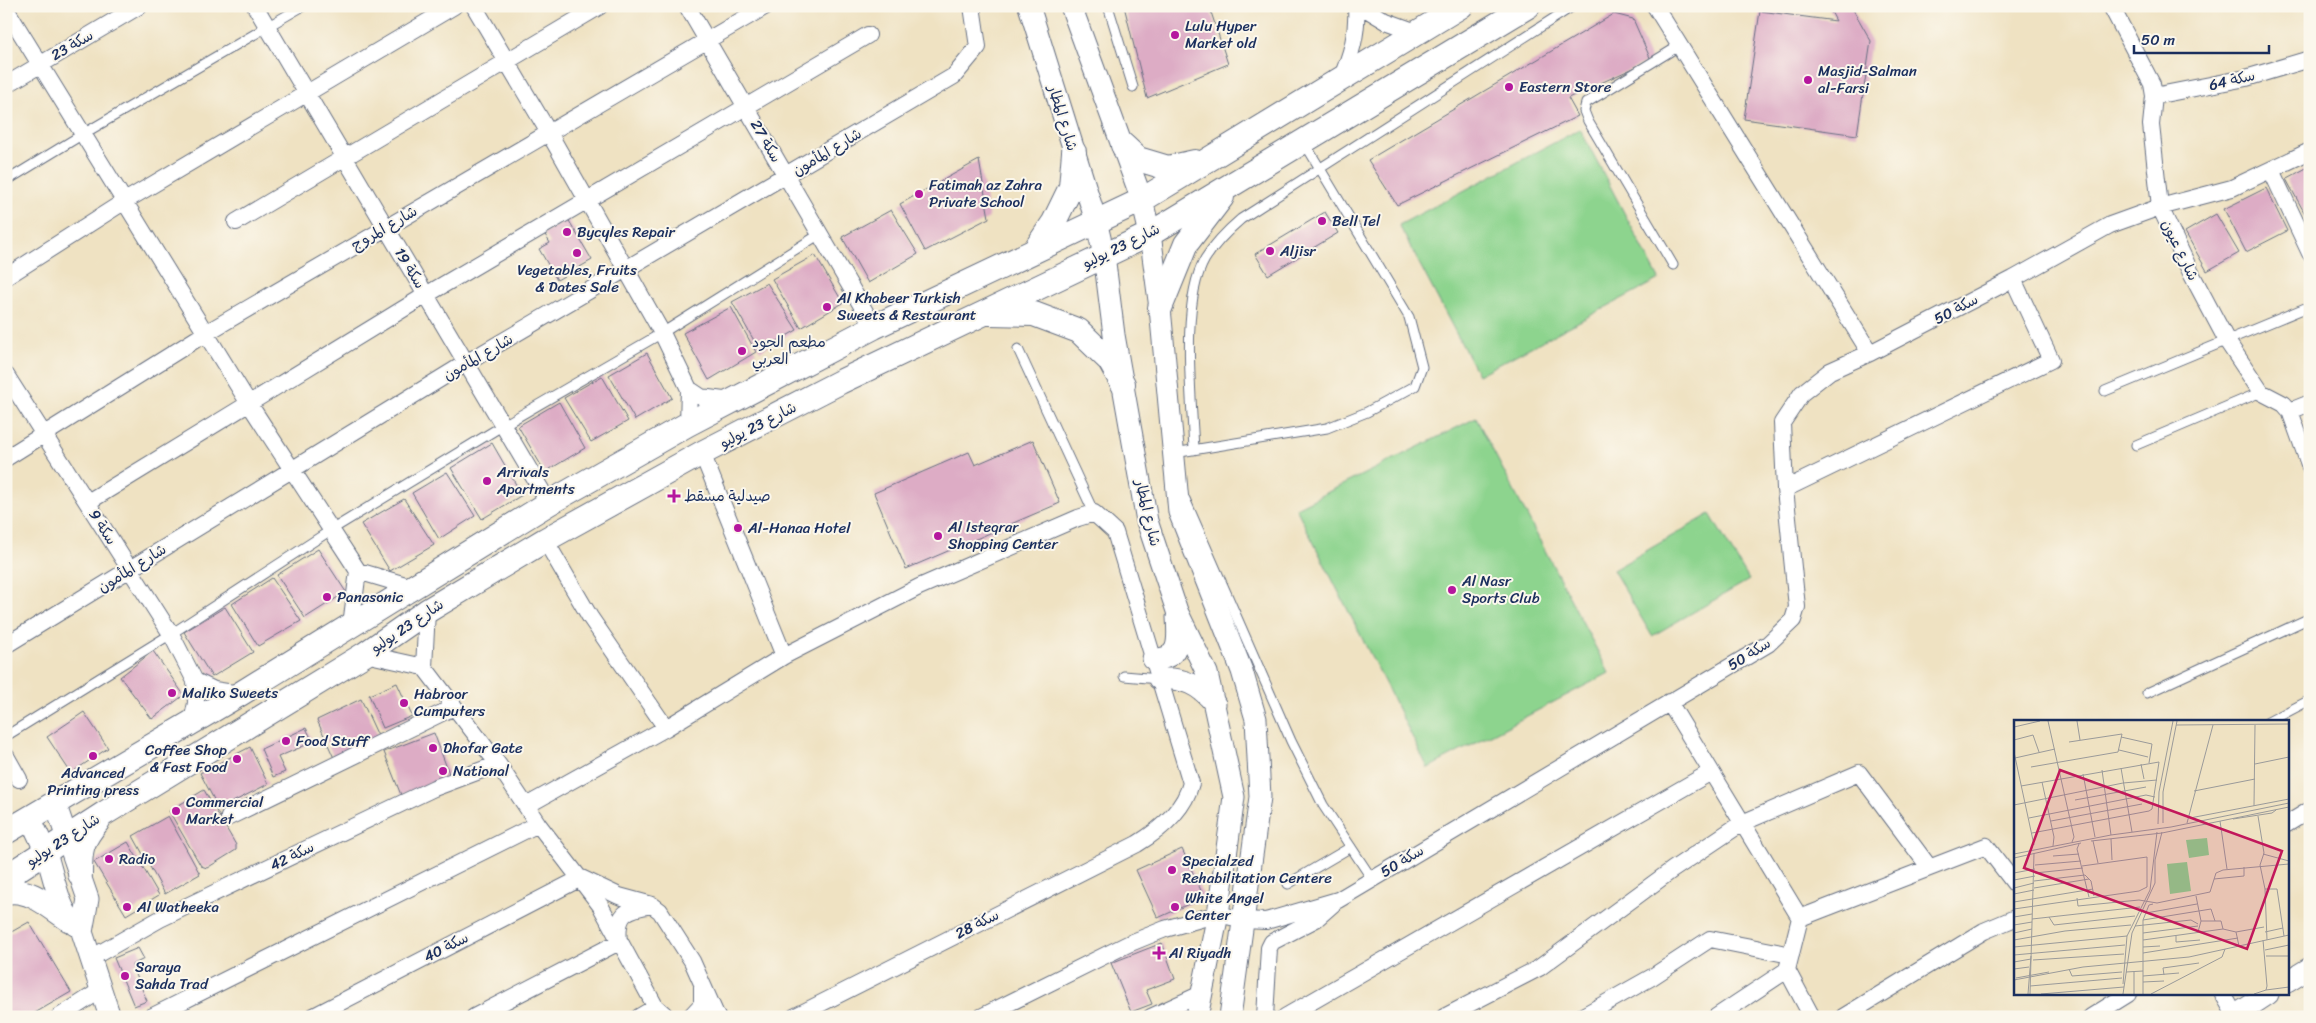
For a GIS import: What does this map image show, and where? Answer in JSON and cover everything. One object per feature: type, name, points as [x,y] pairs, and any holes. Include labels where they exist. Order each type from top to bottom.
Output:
[{"type":"main road","name":"شارع 23 يوليو","points":[[6,832],[240,694],[549,503],[688,424],[874,327],[1142,200],[1214,158],[1461,6]]},
{"type":"main road","name":"شارع 23 يوليو","points":[[6,878],[105,813],[365,654],[427,611],[545,540],[702,453],[840,382],[1150,234],[1528,6]]},
{"type":"main road","points":[[1123,145],[1138,159],[1168,168],[1214,158]]},
{"type":"main road","points":[[1034,250],[1054,222],[1071,187],[1074,152]]},
{"type":"main road","points":[[1160,308],[1186,244],[1230,187]]},
{"type":"main road","points":[[985,313],[1034,314],[1079,331],[1110,362],[1123,384]]},
{"type":"main road","points":[[80,874],[80,850],[85,836],[105,813]]},
{"type":"main road","points":[[6,892],[23,892],[32,896],[76,926]]},
{"type":"street","name":"23 سكة","points":[[6,85],[139,6]]},
{"type":"street","name":"سكة 19","points":[[255,6],[549,503]]},
{"type":"street","points":[[6,277],[125,201],[307,95],[454,6]]},
{"type":"street","points":[[474,6],[549,133],[662,333],[689,389],[688,424]]},
{"type":"street","points":[[236,222],[600,6]]},
{"type":"street","name":"سكة 27","points":[[687,6],[874,327]]},
{"type":"street","name":"شارع المروج","points":[[6,458],[206,333],[766,6]]},
{"type":"street","name":"شارع المأمون","points":[[6,645],[466,363],[954,76],[978,47],[972,6]]},
{"type":"street","name":"شارع المطار","points":[[1029,6],[1096,221],[1104,255],[1123,384],[1147,521],[1177,612],[1207,673],[1234,797],[1218,914],[1200,994],[1197,1017]]},
{"type":"street","name":"شارع المطار","points":[[1070,6],[1123,145],[1142,200],[1150,234],[1160,308],[1184,452],[1176,482],[1179,512],[1242,671],[1256,719],[1260,797],[1230,1017]]},
{"type":"street","points":[[1340,81],[1352,51],[1357,19],[1356,6]]},
{"type":"street","points":[[1361,6],[1386,21],[1419,33]]},
{"type":"street","name":"شارع عيون","points":[[2111,6],[2152,84],[2154,96],[2151,125],[2160,208],[2192,275],[2227,341],[2260,392]]},
{"type":"street","points":[[1658,7],[1679,46],[1870,354]]},
{"type":"street","points":[[6,9],[248,402],[358,572],[351,625]]},
{"type":"street","points":[[88,502],[248,402],[426,295],[868,34]]},
{"type":"street","name":"سكة 64","points":[[2154,96],[2246,78],[2310,59]]},
{"type":"street","name":"سكة 50","points":[[1218,914],[1244,920],[1266,921],[1338,900],[1768,644],[1792,620],[1797,608],[1785,489],[1782,424],[1802,394],[1830,372],[1870,354],[2014,278],[2110,224],[2232,188],[2310,151]]},
{"type":"street","points":[[2271,170],[2310,253]]},
{"type":"street","points":[[1785,489],[2051,360],[2014,278]]},
{"type":"street","name":"سكة 9","points":[[6,375],[171,634],[195,682],[196,703],[192,722]]},
{"type":"street","points":[[689,389],[701,397],[733,401]]},
{"type":"street","points":[[2260,392],[2284,404],[2290,411],[2310,467]]},
{"type":"street","points":[[2290,411],[2310,403]]},
{"type":"street","points":[[702,453],[784,656]]},
{"type":"street","points":[[526,806],[666,728],[784,656],[919,587],[1039,533],[1094,513],[1115,532],[1156,669],[1172,678],[1197,686],[1215,705]]},
{"type":"street","points":[[545,540],[590,617],[666,728]]},
{"type":"street","points":[[358,572],[412,587]]},
{"type":"street","points":[[427,611],[424,667],[498,764],[538,824],[600,905],[619,942],[662,1014],[639,1017]]},
{"type":"street","points":[[1156,669],[1176,650],[1178,644],[1177,612]]},
{"type":"street","points":[[365,654],[424,667]]},
{"type":"street","name":"سكة 28","points":[[794,1017],[1160,830],[1187,796],[1191,783],[1156,669]]},
{"type":"street","points":[[195,682],[214,690],[240,694]]},
{"type":"street","points":[[1669,702],[1800,918],[1789,962],[1812,1017]]},
{"type":"street","points":[[229,817],[454,707]]},
{"type":"street","points":[[6,756],[19,779]]},
{"type":"street","name":"سكة 42","points":[[91,958],[160,919],[434,788],[498,764]]},
{"type":"street","points":[[1285,1017],[1711,772]]},
{"type":"street","points":[[1444,1017],[1539,968],[1672,870],[1742,823],[1859,773],[1929,867]]},
{"type":"street","points":[[55,803],[88,899],[76,926]]},
{"type":"street","points":[[2288,823],[2310,810]]},
{"type":"street","points":[[30,817],[91,958],[110,1017]]},
{"type":"street","points":[[151,1017],[538,824]]},
{"type":"street","points":[[1800,918],[1986,846],[2014,883]]},
{"type":"street","points":[[581,878],[619,896],[652,905],[660,911],[692,962],[717,1017]]},
{"type":"street","name":"سكة 40","points":[[312,1017],[581,878]]},
{"type":"street","points":[[1265,1017],[1269,948],[1272,942],[1316,919],[1338,900]]},
{"type":"street","points":[[619,942],[617,926],[621,918],[628,911],[652,905]]},
{"type":"street","points":[[981,1017],[1128,944],[1165,929],[1218,914]]},
{"type":"street","points":[[1843,1017],[1984,931],[2014,918]]},
{"type":"street","points":[[1581,1017],[1652,977],[1710,940],[1789,962]]},
{"type":"street","points":[[474,1017],[619,942]]},
{"type":"street","points":[[1716,1017],[1789,962]]},
{"type":"street","points":[[2288,981],[2310,968]]},
{"type":"street","points":[[690,1017],[702,1004],[702,987]]},
{"type":"street","points":[[59,1017],[101,990]]},
{"type":"street","points":[[1151,1017],[1200,994]]},
{"type":"street","points":[[2091,1017],[2125,996]]},
{"type":"street","points":[[2224,996],[2234,1016],[2265,996]]},
{"type":"lane","points":[[6,182],[83,134],[303,6]]},
{"type":"lane","points":[[1108,6],[1133,87]]},
{"type":"lane","points":[[1304,142],[1320,168],[1409,317],[1422,367],[1415,386],[1367,412],[1326,428],[1184,452],[1194,292],[1204,260],[1223,234],[1241,219],[1320,168],[1573,6]]},
{"type":"lane","points":[[1673,265],[1588,121],[1584,111],[1586,103],[1679,46]]},
{"type":"lane","points":[[6,736],[171,634],[331,530],[502,426],[662,333],[820,234]]},
{"type":"lane","points":[[2105,391],[2310,306]]},
{"type":"lane","points":[[1018,349],[1094,513]]},
{"type":"lane","points":[[2136,445],[2260,392]]},
{"type":"lane","points":[[1176,482],[1291,741],[1323,805],[1372,879]]},
{"type":"lane","points":[[2147,693],[2310,618]]},
{"type":"lane","points":[[1124,676],[1156,669]]},
{"type":"lane","points":[[2272,720],[2310,700]]},
{"type":"lane","points":[[1288,884],[1350,846]]},
{"type":"green space","points":[[1580,129],[1659,279],[1478,375],[1399,225]]},
{"type":"green space","name":"Al Nasr Sports Club","points":[[1476,418],[1609,673],[1428,768],[1296,508]]},
{"type":"green space","points":[[1710,514],[1749,580],[1652,636],[1613,570]]},
{"type":"building","name":"Lulu Hyper Market old","points":[[1124,6],[1209,6],[1228,64],[1147,98]]},
{"type":"building","name":"Masjid-Salman al-Farsi","points":[[1828,6],[1851,6],[1871,41],[1857,135],[1744,119],[1760,11],[1836,21]]},
{"type":"building","points":[[1614,14],[1633,19],[1651,60],[1568,98],[1578,116],[1397,205],[1368,160]]},
{"type":"building","points":[[979,160],[989,218],[925,251],[900,204]]},
{"type":"building","points":[[2310,166],[2310,223],[2286,179]]},
{"type":"building","points":[[2266,188],[2287,231],[2246,252],[2224,209]]},
{"type":"building","points":[[891,210],[918,254],[868,283],[842,237]]},
{"type":"building","points":[[1325,212],[1338,233],[1268,275],[1255,254]]},
{"type":"building","points":[[2216,214],[2239,253],[2207,271],[2185,232]]},
{"type":"building","points":[[568,219],[592,260],[557,280],[539,249],[550,243],[544,233]]},
{"type":"building","points":[[815,255],[843,303],[801,328],[772,279]]},
{"type":"building","points":[[767,283],[797,330],[760,351],[732,302]]},
{"type":"building","points":[[731,307],[756,352],[709,380],[683,333]]},
{"type":"building","points":[[647,353],[672,398],[635,420],[609,375]]},
{"type":"building","points":[[602,376],[628,421],[591,442],[564,398]]},
{"type":"building","points":[[559,402],[585,448],[545,472],[518,426]]},
{"type":"building","name":"Al Isteqrar Shopping Center","points":[[1033,440],[1060,503],[906,569],[874,493],[969,452],[975,465]]},
{"type":"building","name":"Arrivals Apartments","points":[[492,443],[522,495],[482,519],[451,468]]},
{"type":"building","points":[[447,472],[475,516],[439,539],[412,493]]},
{"type":"building","points":[[404,499],[434,545],[390,571],[361,524]]},
{"type":"building","points":[[318,549],[346,592],[305,618],[277,575]]},
{"type":"building","points":[[272,578],[301,621],[258,646],[232,604]]},
{"type":"building","points":[[225,607],[253,652],[212,677],[184,632]]},
{"type":"building","points":[[153,651],[184,695],[152,719],[120,677]]},
{"type":"building","points":[[397,683],[412,716],[383,728],[369,695]]},
{"type":"building","points":[[361,699],[379,738],[334,758],[317,720]]},
{"type":"building","points":[[84,712],[108,748],[71,773],[47,737]]},
{"type":"building","points":[[306,728],[313,742],[278,757],[285,772],[273,777],[261,749]]},
{"type":"building","points":[[434,733],[450,776],[401,795],[384,752]]},
{"type":"building","points":[[250,747],[268,784],[219,809],[200,773]]},
{"type":"building","points":[[204,790],[236,845],[236,850],[207,868],[201,866],[169,811]]},
{"type":"building","points":[[168,816],[200,874],[165,894],[133,836]]},
{"type":"building","points":[[128,842],[159,895],[126,915],[94,862]]},
{"type":"building","points":[[1182,849],[1204,897],[1158,918],[1136,870]]},
{"type":"building","points":[[29,922],[71,992],[28,1017],[6,1017],[6,935]]},
{"type":"building","points":[[1162,943],[1175,979],[1146,990],[1152,1004],[1131,1012],[1111,963]]},
{"type":"building","points":[[138,948],[144,959],[132,965],[147,1001],[134,1006],[114,958]]},
{"type":"building","points":[[196,1011],[199,1017],[183,1017]]},
{"type":"place","name":"Lulu Hyper Market old","points":[[1175,35]]},
{"type":"place","name":"Masjid-Salman al-Farsi","points":[[1808,80]]},
{"type":"place","name":"Eastern Store","points":[[1509,87]]},
{"type":"place","name":"Fatimah az Zahra Private School","points":[[919,194]]},
{"type":"place","name":"Bell Tel","points":[[1322,221]]},
{"type":"place","name":"Bycyles Repair","points":[[567,232]]},
{"type":"place","name":"Aljisr","points":[[1270,251]]},
{"type":"place","name":"Vegetables, Fruits & Dates Sale","points":[[577,253]]},
{"type":"place","name":"Al Khabeer Turkish Sweets & Restaurant","points":[[827,307]]},
{"type":"place","name":"مطعم الجود العربي","points":[[742,351]]},
{"type":"place","name":"Arrivals Apartments","points":[[487,481]]},
{"type":"place","name":"صيدلية مسقط","points":[[674,496]]},
{"type":"place","name":"Al-Hanaa Hotel","points":[[738,528]]},
{"type":"place","name":"Al Isteqrar Shopping Center","points":[[938,536]]},
{"type":"place","name":"Al Nasr Sports Club","points":[[1452,590]]},
{"type":"place","name":"Panasonic","points":[[327,597]]},
{"type":"place","name":"Maliko Sweets","points":[[172,693]]},
{"type":"place","name":"Habroor Cumputers","points":[[404,703]]},
{"type":"place","name":"Food Stuff","points":[[286,741]]},
{"type":"place","name":"Dhofar Gate","points":[[433,748]]},
{"type":"place","name":"Advanced Printing press","points":[[93,756]]},
{"type":"place","name":"Coffee Shop & Fast Food","points":[[237,759]]},
{"type":"place","name":"National","points":[[443,771]]},
{"type":"place","name":"Commercial Market","points":[[176,811]]},
{"type":"place","name":"Radio","points":[[109,859]]},
{"type":"place","name":"Specialzed Rehabilitation Centere","points":[[1172,870]]},
{"type":"place","name":"Al Watheeka","points":[[127,907]]},
{"type":"place","name":"White Angel Center","points":[[1175,907]]},
{"type":"place","name":"Al Riyadh","points":[[1159,953]]},
{"type":"place","name":"Saraya Sahda Trad","points":[[125,976]]}]
